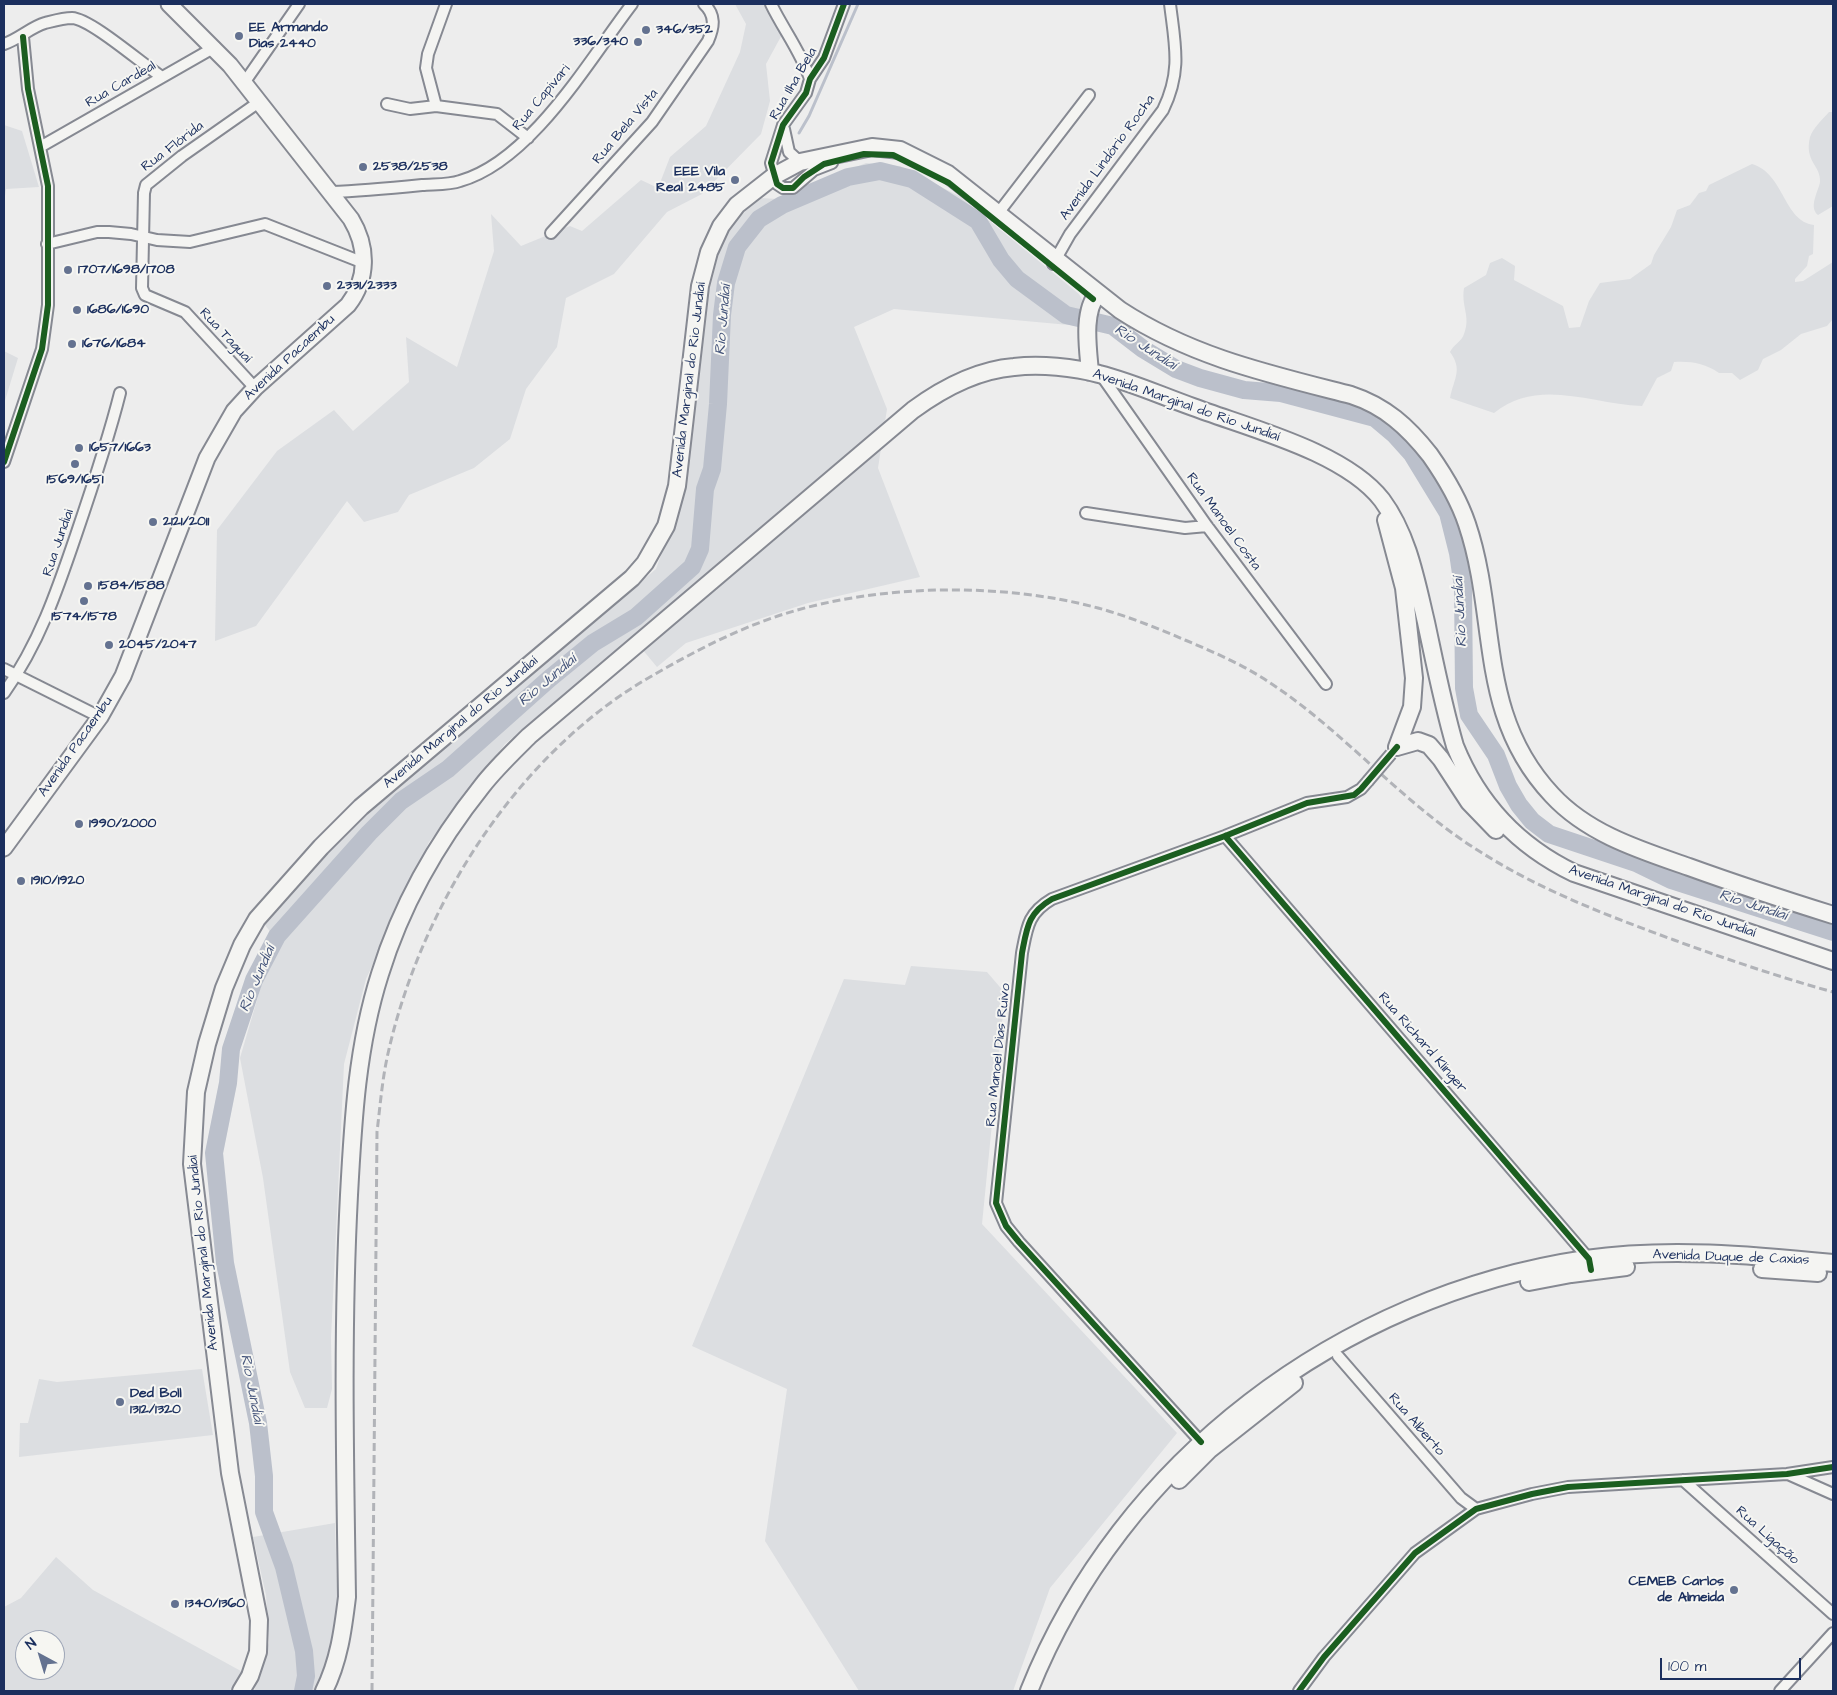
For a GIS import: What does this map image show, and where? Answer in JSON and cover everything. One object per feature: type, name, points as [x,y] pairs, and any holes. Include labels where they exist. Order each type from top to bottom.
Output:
[{"type":"main road","name":"Avenida Pacaembu","points":[[4,848],[100,717],[123,676],[207,458],[234,411],[255,388],[348,305],[355,295],[363,276],[364,263],[360,234],[332,192],[215,47],[169,4]]},
{"type":"main road","name":"Avenida Marginal do Rio Jundiaí","points":[[241,1691],[250,1676],[258,1652],[259,1620],[230,1473],[192,1164],[196,1092],[207,1044],[224,988],[242,945],[257,919],[321,847],[396,775],[514,679],[632,578],[645,563],[666,526],[677,486],[700,286],[709,252],[721,226],[737,205],[773,168],[795,157],[872,147],[900,150],[948,174],[1094,299],[1149,329],[1211,357],[1351,395],[1370,402],[1392,415],[1417,438],[1435,463],[1467,522],[1478,571],[1493,673],[1506,721],[1519,751],[1552,796],[1574,816],[1595,830],[1638,849],[1833,915]]},
{"type":"main road","points":[[1094,299],[1088,345],[1095,373]]},
{"type":"main road","name":"Avenida Marginal do Rio Jundiaí","points":[[324,1691],[334,1671],[340,1647],[347,1598],[345,1278],[357,1074],[366,1025],[380,972],[406,906],[439,845],[482,785],[529,736],[913,410],[933,396],[985,372],[1015,366],[1095,373],[1320,454],[1352,473],[1381,499],[1398,526],[1410,559],[1448,723],[1465,771],[1492,811],[1521,839],[1555,864],[1599,882],[1833,961]]},
{"type":"main road","points":[[1381,499],[1404,588],[1414,678],[1412,707],[1394,751]]},
{"type":"main road","points":[[1394,751],[1418,741],[1429,745],[1441,759],[1469,802],[1484,819],[1536,858],[1555,864]]},
{"type":"main road","name":"Avenida Duque de Caxias","points":[[1029,1691],[1068,1608],[1093,1567],[1128,1520],[1201,1442],[1292,1372],[1330,1348],[1395,1316],[1466,1288],[1590,1265],[1666,1253],[1833,1263]]},
{"type":"main road","name":"Avenida Duque de Caxias","points":[[1040,1691],[1078,1612],[1104,1570],[1136,1528],[1179,1479],[1209,1450],[1256,1411],[1296,1382],[1338,1356],[1400,1325],[1450,1304],[1590,1265],[1673,1264],[1833,1274]]},
{"type":"street","points":[[244,83],[299,4]]},
{"type":"street","points":[[436,106],[426,68],[428,54],[446,4]]},
{"type":"street","name":"Rua Bela Vista","points":[[551,233],[652,122],[708,41],[714,27],[711,10],[704,4]]},
{"type":"street","points":[[771,4],[784,31],[805,63],[810,78]]},
{"type":"street","name":"Rua Ilha Bela","points":[[773,168],[783,125],[806,93],[810,78],[829,48],[844,4]]},
{"type":"street","name":"Avenida Lindório Rocha","points":[[1054,263],[1070,234],[1163,110],[1173,90],[1177,59],[1170,4]]},
{"type":"street","name":"Rua Capivari","points":[[332,192],[459,182],[481,173],[528,138],[560,101],[627,6]]},
{"type":"street","points":[[4,44],[23,37],[43,24],[73,18],[92,26],[162,77]]},
{"type":"street","points":[[4,462],[42,349],[48,305],[48,186],[28,89],[23,37]]},
{"type":"street","name":"Rua Cardeal","points":[[40,147],[215,47]]},
{"type":"street","points":[[773,168],[777,184],[783,188],[793,188],[804,177],[824,164],[864,154],[893,155],[949,183],[996,216],[1089,95]]},
{"type":"street","name":"Rua Flórida","points":[[143,237],[144,192],[146,185],[182,156],[259,102]]},
{"type":"street","points":[[387,104],[410,110],[436,106],[497,114],[528,138]]},
{"type":"street","name":"Rua Ilha Bela","points":[[783,125],[795,157]]},
{"type":"street","points":[[47,244],[96,232],[157,240],[190,242],[265,224],[364,263]]},
{"type":"street","name":"Rua Taguaí","points":[[143,237],[142,288],[145,295],[185,312],[255,388]]},
{"type":"street","name":"Rua Manoel Costa","points":[[1095,373],[1326,684]]},
{"type":"street","name":"Rua Jundiai","points":[[4,693],[34,646],[54,602],[109,437],[120,394]]},
{"type":"street","points":[[1086,513],[1184,528],[1208,526]]},
{"type":"street","points":[[4,669],[100,717]]},
{"type":"street","name":"Rua Manoel Dias Ruivo","points":[[1201,1442],[1019,1242],[1006,1226],[996,1203],[1022,952],[1031,915],[1052,899],[1225,836],[1307,803],[1354,794],[1394,751]]},
{"type":"street","name":"Rua Richard Klinger","points":[[1225,836],[1590,1265]]},
{"type":"street","name":"Rua Alberto","points":[[1338,1356],[1461,1498],[1476,1509]]},
{"type":"street","points":[[1299,1691],[1324,1657],[1415,1553],[1476,1509],[1568,1488],[1787,1474],[1833,1468]]},
{"type":"street","points":[[1787,1474],[1833,1494]]},
{"type":"street","name":"Rua Ligação","points":[[1683,1480],[1833,1614]]},
{"type":"street","points":[[1780,1691],[1833,1633]]},
{"type":"shaded area","points":[[735,4],[763,4],[784,31],[766,64],[770,101],[761,134],[702,194],[667,212],[614,274],[566,298],[557,347],[526,389],[510,439],[474,468],[409,495],[398,512],[364,522],[347,501],[256,626],[215,641],[217,530],[277,451],[334,410],[353,431],[409,382],[406,337],[457,367],[494,251],[491,214],[521,246],[570,226],[582,231],[641,180],[658,188],[670,157],[706,126],[740,52],[746,24]]},
{"type":"shaded area","points":[[1829,112],[1833,112],[1833,206],[1818,215],[1815,212],[1814,203],[1820,176],[1811,158],[1809,145],[1813,130]]},
{"type":"shaded area","points":[[4,125],[22,131],[39,187],[6,189],[4,203]]},
{"type":"shaded area","points":[[866,163],[900,166],[959,196],[1079,294],[1084,303],[1080,326],[894,309],[854,327],[887,409],[878,468],[920,577],[808,603],[686,643],[657,667],[632,637],[505,744],[429,842],[366,979],[344,1064],[331,1338],[332,1389],[327,1408],[305,1408],[290,1372],[263,1178],[240,1058],[262,983],[280,944],[265,925],[312,869],[405,778],[496,705],[656,569],[685,488],[708,295],[724,232],[759,198],[779,199]]},
{"type":"shaded area","points":[[1752,164],[1763,169],[1771,177],[1796,215],[1804,222],[1814,225],[1813,254],[1809,256],[1807,266],[1795,279],[1795,282],[1803,281],[1833,262],[1833,319],[1827,326],[1801,334],[1781,350],[1763,359],[1758,370],[1740,380],[1732,373],[1719,373],[1692,362],[1674,362],[1671,371],[1657,378],[1642,406],[1547,394],[1529,396],[1511,402],[1494,413],[1450,398],[1457,369],[1450,352],[1463,336],[1467,322],[1463,295],[1464,288],[1486,275],[1490,263],[1502,258],[1515,266],[1514,280],[1563,306],[1569,328],[1580,327],[1589,301],[1600,283],[1630,279],[1651,264],[1654,255],[1671,227],[1677,210],[1690,205],[1699,193],[1706,191],[1709,185]]},
{"type":"shaded area","points":[[4,351],[18,358],[4,404]]},
{"type":"shaded area","points":[[911,966],[987,972],[1005,993],[982,1224],[1177,1433],[1050,1588],[1013,1691],[859,1691],[765,1541],[787,1389],[692,1346],[844,979],[905,985]]},
{"type":"shaded area","name":"Ded Boll 1312/1320","points":[[202,1369],[213,1435],[19,1457],[20,1423],[28,1423],[39,1379],[57,1382]]},
{"type":"shaded area","points":[[335,1523],[338,1618],[328,1665],[315,1691],[254,1691],[269,1642],[266,1595],[253,1537]]},
{"type":"shaded area","points":[[56,1557],[93,1590],[250,1676],[239,1691],[4,1691],[4,1607],[21,1598]]},
{"type":"waterway","points":[[799,133],[809,116],[858,4]]},
{"type":"waterway","name":"Rio Jundiaí","points":[[303,1691],[306,1676],[304,1651],[284,1567],[264,1512],[264,1476],[258,1423],[225,1263],[214,1153],[228,1083],[231,1049],[254,980],[277,936],[369,833],[401,801],[448,769],[549,679],[593,643],[636,617],[692,567],[700,549],[705,489],[712,469],[718,404],[722,315],[726,283],[737,247],[759,219],[782,205],[848,177],[880,171],[912,179],[978,221],[1001,260],[1017,279],[1066,315],[1113,326],[1143,349],[1176,369],[1200,378],[1244,390],[1281,393],[1375,418],[1394,434],[1412,454],[1448,513],[1458,553],[1463,587],[1464,688],[1469,715],[1496,755],[1508,786],[1519,805],[1532,821],[1549,834],[1636,863],[1671,880],[1833,932]]},
{"type":"waterway","name":"Rio Jundiaí","points":[[759,219],[764,208]]},
{"type":"railway","points":[[372,1691],[377,1132],[385,1067],[402,1002],[423,946],[449,892],[480,841],[516,792],[557,748],[602,709],[650,677],[716,642],[784,614],[821,604],[900,592],[941,590],[1022,594],[1061,600],[1109,611],[1204,648],[1261,677],[1317,718],[1450,831],[1479,851],[1526,878],[1574,901],[1649,931],[1753,968],[1833,992]]},
{"type":"cycle path","points":[[844,4],[824,58],[810,79],[806,93],[783,125],[771,163],[777,184],[783,188],[793,188],[804,177],[824,164],[864,154],[893,155],[949,183],[1093,299]]},
{"type":"cycle path","points":[[4,462],[42,349],[48,305],[48,186],[28,89],[23,37]]},
{"type":"cycle path","points":[[1201,1442],[1019,1242],[1006,1226],[996,1203],[1022,953],[1027,928],[1033,915],[1052,899],[1225,836],[1307,803],[1354,795],[1397,747]]},
{"type":"cycle path","points":[[1225,836],[1589,1259],[1591,1270]]},
{"type":"cycle path","points":[[1299,1691],[1324,1657],[1415,1553],[1476,1509],[1532,1494],[1568,1487],[1787,1474],[1833,1467]]},
{"type":"place","name":"346/352","points":[[646,30]]},
{"type":"place","name":"EE Armando Dias 2440","points":[[239,36]]},
{"type":"place","name":"336/340","points":[[638,42]]},
{"type":"place","name":"2538/2538","points":[[363,167]]},
{"type":"place","name":"EEE Vila Real 2485","points":[[735,180]]},
{"type":"place","name":"1707/1698/1708","points":[[68,270]]},
{"type":"place","name":"2331/2333","points":[[327,286]]},
{"type":"place","name":"1686/1690","points":[[77,310]]},
{"type":"place","name":"1676/1684","points":[[72,344]]},
{"type":"place","name":"1657/1663","points":[[79,448]]},
{"type":"place","name":"1569/1651","points":[[75,464]]},
{"type":"place","name":"2121/2011","points":[[153,522]]},
{"type":"place","name":"1584/1588","points":[[88,586]]},
{"type":"place","name":"1574/1578","points":[[84,601]]},
{"type":"place","name":"2045/2047","points":[[109,645]]},
{"type":"place","name":"1990/2000","points":[[79,824]]},
{"type":"place","name":"1910/1920","points":[[21,881]]},
{"type":"place","name":"Ded Boll 1312/1320","points":[[120,1402]]},
{"type":"place","name":"CEMEB Carlos de Almeida","points":[[1734,1590]]},
{"type":"place","name":"1340/1360","points":[[175,1604]]}]
